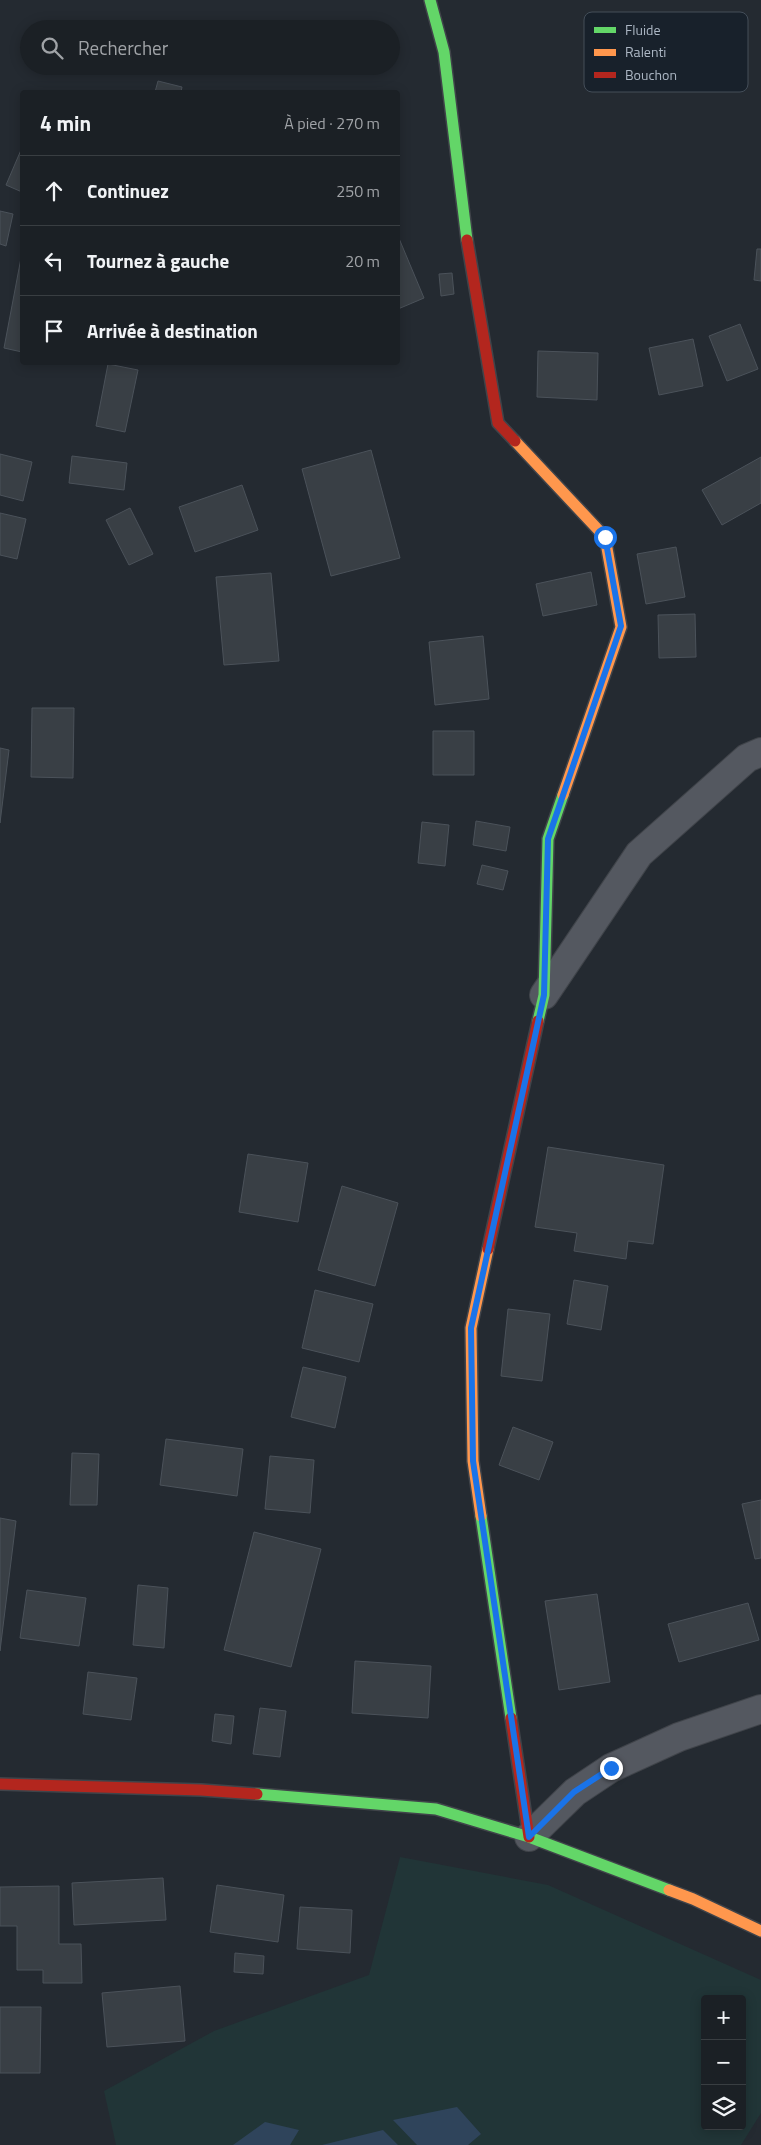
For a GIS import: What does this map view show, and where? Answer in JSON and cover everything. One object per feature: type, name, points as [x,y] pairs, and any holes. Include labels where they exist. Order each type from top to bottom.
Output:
[{"type":"main road","points":[[430,0],[444,52],[470,252],[498,423],[605,537],[621,626],[548,839],[544,995],[471,1328],[473,1461],[529,1837]]},
{"type":"main road","points":[[0,1784],[202,1790],[322,1798],[436,1809],[529,1837],[693,1899],[761,1931]]},
{"type":"street","points":[[544,995],[639,854],[747,758],[761,752]]},
{"type":"street","points":[[529,1837],[574,1792],[611,1768],[679,1737],[761,1709]]},
{"type":"green space","points":[[400,1857],[548,1885],[761,1980],[761,2113],[741,2145],[116,2145],[104,2091],[214,2031],[369,1975]]},
{"type":"water","points":[[457,2107],[481,2134],[468,2145],[417,2145],[393,2120]]},
{"type":"water","points":[[265,2122],[299,2130],[290,2145],[233,2145]]},
{"type":"water","points":[[383,2130],[398,2145],[322,2145]]},
{"type":"building","points":[[158,81],[182,87],[181,90],[156,90]]},
{"type":"building","points":[[20,152],[20,191],[6,185]]},
{"type":"building","points":[[0,211],[13,214],[6,246],[0,244]]},
{"type":"building","points":[[400,241],[424,298],[400,308]]},
{"type":"building","points":[[757,249],[761,249],[761,281],[754,280]]},
{"type":"building","points":[[20,263],[20,352],[4,348]]},
{"type":"building","points":[[452,273],[454,294],[441,296],[439,274]]},
{"type":"building","points":[[740,324],[758,369],[727,381],[709,336]]},
{"type":"building","points":[[693,339],[703,386],[659,395],[649,348]]},
{"type":"building","points":[[538,351],[598,353],[597,400],[537,397]]},
{"type":"building","points":[[108,365],[138,370],[125,432],[96,426]]},
{"type":"building","points":[[371,450],[400,558],[331,576],[302,469]]},
{"type":"building","points":[[0,454],[32,462],[23,501],[0,495]]},
{"type":"building","points":[[72,456],[127,463],[124,490],[69,483]]},
{"type":"building","points":[[761,457],[761,503],[722,525],[702,490]]},
{"type":"building","points":[[242,485],[258,530],[195,552],[179,507]]},
{"type":"building","points":[[130,508],[153,554],[129,565],[106,520]]},
{"type":"building","points":[[0,513],[26,519],[17,559],[0,555]]},
{"type":"building","points":[[676,547],[685,597],[646,604],[637,554]]},
{"type":"building","points":[[591,572],[597,605],[543,616],[536,584]]},
{"type":"building","points":[[271,573],[279,661],[224,665],[216,577]]},
{"type":"building","points":[[695,614],[696,657],[659,658],[658,615]]},
{"type":"building","points":[[483,636],[489,699],[435,705],[429,642]]},
{"type":"building","points":[[32,708],[74,708],[73,778],[31,777]]},
{"type":"building","points":[[433,731],[474,731],[474,775],[433,775]]},
{"type":"building","points":[[0,748],[9,750],[0,823]]},
{"type":"building","points":[[476,821],[510,827],[506,851],[473,845]]},
{"type":"building","points":[[422,822],[449,825],[445,866],[418,863]]},
{"type":"building","points":[[482,865],[508,871],[503,890],[477,884]]},
{"type":"building","points":[[548,1147],[664,1165],[653,1244],[628,1241],[626,1259],[574,1251],[577,1233],[535,1227]]},
{"type":"building","points":[[248,1154],[308,1163],[298,1222],[239,1212]]},
{"type":"building","points":[[342,1186],[398,1203],[375,1286],[318,1270]]},
{"type":"building","points":[[574,1280],[608,1286],[601,1330],[567,1324]]},
{"type":"building","points":[[315,1290],[373,1304],[359,1362],[302,1348]]},
{"type":"building","points":[[508,1309],[550,1314],[542,1381],[501,1376]]},
{"type":"building","points":[[303,1367],[346,1377],[335,1428],[291,1417]]},
{"type":"building","points":[[513,1427],[553,1442],[539,1480],[499,1465]]},
{"type":"building","points":[[166,1439],[243,1449],[237,1496],[160,1485]]},
{"type":"building","points":[[72,1453],[99,1454],[97,1505],[70,1505]]},
{"type":"building","points":[[270,1456],[314,1460],[310,1513],[265,1509]]},
{"type":"building","points":[[761,1500],[761,1558],[755,1559],[742,1504]]},
{"type":"building","points":[[0,1518],[16,1521],[0,1651]]},
{"type":"building","points":[[254,1532],[321,1549],[291,1667],[224,1650]]},
{"type":"building","points":[[138,1585],[168,1588],[164,1648],[133,1645]]},
{"type":"building","points":[[27,1590],[86,1598],[79,1646],[20,1638]]},
{"type":"building","points":[[597,1594],[610,1682],[559,1690],[545,1601]]},
{"type":"building","points":[[748,1603],[759,1640],[679,1662],[668,1624]]},
{"type":"building","points":[[355,1661],[431,1666],[428,1718],[352,1713]]},
{"type":"building","points":[[88,1672],[137,1678],[131,1720],[83,1714]]},
{"type":"building","points":[[260,1708],[286,1711],[280,1757],[253,1754]]},
{"type":"building","points":[[215,1714],[234,1716],[231,1744],[212,1741]]},
{"type":"building","points":[[163,1878],[166,1920],[74,1925],[72,1883]]},
{"type":"building","points":[[217,1885],[284,1895],[278,1942],[210,1932]]},
{"type":"building","points":[[59,1886],[59,1944],[81,1944],[82,1983],[43,1983],[43,1970],[17,1970],[17,1926],[0,1926],[0,1887]]},
{"type":"building","points":[[300,1907],[352,1910],[350,1953],[297,1949]]},
{"type":"building","points":[[235,1953],[264,1956],[263,1974],[234,1972]]},
{"type":"building","points":[[180,1986],[185,2041],[107,2047],[102,1993]]},
{"type":"building","points":[[0,2007],[41,2007],[40,2073],[0,2073]]},
{"type":"traffic: fast","points":[[430,0],[444,52],[467,240]]},
{"type":"traffic: fast","points":[[538,1021],[544,995],[548,839],[563,795]]},
{"type":"traffic: fast","points":[[481,1516],[511,1718]]},
{"type":"traffic: fast","points":[[257,1794],[436,1809],[529,1837],[669,1890]]},
{"type":"traffic: slow","points":[[515,441],[605,537],[621,627],[563,795]]},
{"type":"traffic: slow","points":[[481,1516],[473,1461],[471,1328],[488,1249]]},
{"type":"traffic: slow","points":[[669,1890],[693,1899],[761,1931]]},
{"type":"traffic: jam","points":[[467,240],[498,423],[515,441]]},
{"type":"traffic: jam","points":[[488,1249],[538,1021]]},
{"type":"traffic: jam","points":[[511,1718],[529,1837]]},
{"type":"traffic: jam","points":[[0,1784],[201,1790],[257,1794]]},
{"type":"route","points":[[605,537],[621,626],[548,839],[544,995],[471,1328],[473,1461],[529,1837],[574,1792],[611,1768]]}]
